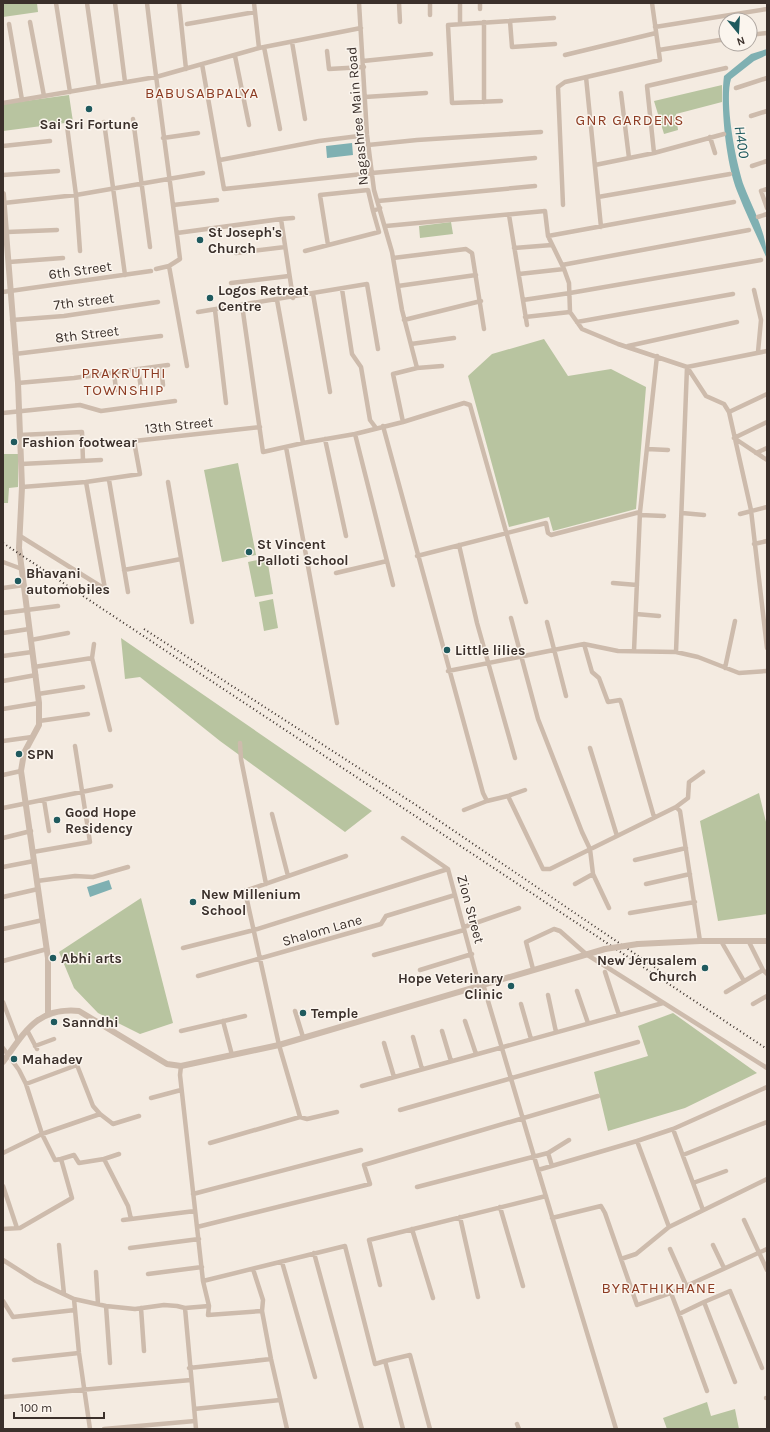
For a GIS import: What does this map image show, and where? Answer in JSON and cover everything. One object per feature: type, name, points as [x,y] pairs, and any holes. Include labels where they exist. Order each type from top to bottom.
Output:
[{"type":"street","points":[[56,3],[70,92]]},
{"type":"street","points":[[87,3],[99,87]]},
{"type":"street","points":[[115,3],[125,82]]},
{"type":"street","points":[[147,3],[163,138],[170,179],[180,259],[169,266],[187,366]]},
{"type":"street","points":[[179,3],[186,69]]},
{"type":"street","points":[[254,3],[261,48],[280,129]]},
{"type":"street","name":"Nagashree Main Road","points":[[359,3],[367,135],[372,173],[378,201],[394,258],[404,320],[416,368]]},
{"type":"street","points":[[399,3],[400,22]]},
{"type":"street","points":[[430,3],[430,15]]},
{"type":"street","points":[[460,3],[460,24]]},
{"type":"street","points":[[480,3],[480,9]]},
{"type":"street","points":[[563,205],[558,87],[565,82],[660,60],[652,3]]},
{"type":"street","points":[[655,26],[767,9]]},
{"type":"street","points":[[187,24],[255,12]]},
{"type":"street","points":[[502,101],[452,103],[448,25],[554,18]]},
{"type":"street","points":[[510,21],[512,47],[555,44]]},
{"type":"street","points":[[30,22],[44,96]]},
{"type":"street","points":[[484,22],[484,102]]},
{"type":"street","points":[[9,24],[22,100]]},
{"type":"street","points":[[3,103],[156,77],[261,48],[361,28]]},
{"type":"street","points":[[565,55],[656,33]]},
{"type":"street","points":[[659,50],[718,40]]},
{"type":"street","points":[[292,42],[306,120]]},
{"type":"street","points":[[327,51],[329,69],[364,67]]},
{"type":"street","points":[[363,61],[431,54]]},
{"type":"street","points":[[235,56],[249,125]]},
{"type":"street","points":[[202,64],[224,188],[534,158]]},
{"type":"street","points":[[654,153],[646,86],[726,68]]},
{"type":"street","points":[[586,77],[601,227]]},
{"type":"street","points":[[736,88],[767,78]]},
{"type":"street","points":[[365,97],[426,93]]},
{"type":"street","points":[[621,93],[629,158]]},
{"type":"street","points":[[752,116],[767,111]]},
{"type":"street","points":[[133,119],[150,247]]},
{"type":"street","points":[[104,122],[125,275]]},
{"type":"street","points":[[67,126],[76,195],[80,251]]},
{"type":"street","points":[[368,145],[417,140],[541,132]]},
{"type":"street","points":[[163,138],[198,133]]},
{"type":"street","points":[[595,165],[654,153],[724,134]]},
{"type":"street","points":[[220,160],[319,141],[367,135]]},
{"type":"street","points":[[710,137],[715,154]]},
{"type":"street","points":[[3,146],[50,141]]},
{"type":"street","points":[[752,166],[767,161]]},
{"type":"street","points":[[3,176],[58,171]]},
{"type":"street","points":[[4,203],[76,195],[203,173]]},
{"type":"street","points":[[598,197],[730,174]]},
{"type":"street","points":[[378,201],[535,186]]},
{"type":"street","points":[[767,189],[761,190],[767,208]]},
{"type":"street","points":[[305,251],[379,232],[368,190],[320,195],[328,245]]},
{"type":"street","points":[[3,194],[7,232],[14,354],[18,383],[22,487],[19,548],[39,703],[39,725],[24,753],[21,771],[27,803],[47,949],[48,1014]]},
{"type":"street","points":[[173,205],[217,200]]},
{"type":"street","points":[[548,236],[734,202]]},
{"type":"street","points":[[374,211],[380,208]]},
{"type":"street","points":[[386,226],[545,211],[548,236],[563,267],[570,294],[570,312],[582,329],[688,367],[767,351]]},
{"type":"street","points":[[509,214],[527,325]]},
{"type":"street","points":[[758,216],[767,214]]},
{"type":"street","points":[[177,233],[293,218]]},
{"type":"street","points":[[280,219],[293,298]]},
{"type":"street","points":[[7,232],[57,230]]},
{"type":"street","points":[[519,274],[563,267],[749,230]]},
{"type":"street","points":[[514,248],[552,244]]},
{"type":"street","points":[[236,253],[285,247]]},
{"type":"street","points":[[394,258],[466,250],[472,253],[481,301],[484,329]]},
{"type":"street","points":[[9,262],[62,258]]},
{"type":"street","points":[[523,300],[570,294],[761,260]]},
{"type":"street","name":"6th Street","points":[[3,292],[125,275],[169,266]]},
{"type":"street","points":[[398,286],[476,275]]},
{"type":"street","points":[[231,283],[289,276]]},
{"type":"street","points":[[198,312],[293,298],[367,284],[378,349]]},
{"type":"street","points":[[342,289],[352,354],[361,367],[370,420],[376,428]]},
{"type":"street","points":[[754,290],[761,320],[758,352]]},
{"type":"street","points":[[313,294],[330,392]]},
{"type":"street","points":[[577,322],[734,294]]},
{"type":"street","points":[[277,300],[303,443]]},
{"type":"street","points":[[404,320],[481,301]]},
{"type":"street","name":"7th street","points":[[12,320],[64,316],[158,302]]},
{"type":"street","points":[[242,305],[263,452],[355,434],[403,422],[464,403],[470,404],[505,533],[526,602]]},
{"type":"street","points":[[215,310],[226,403]]},
{"type":"street","points":[[525,316],[570,312]]},
{"type":"street","points":[[628,346],[737,322]]},
{"type":"street","name":"8th Street","points":[[14,354],[161,336]]},
{"type":"street","points":[[411,344],[454,338]]},
{"type":"street","points":[[634,651],[640,513],[657,356]]},
{"type":"street","points":[[18,383],[168,365]]},
{"type":"street","points":[[161,366],[163,385]]},
{"type":"street","points":[[403,422],[393,374],[416,368],[442,366]]},
{"type":"street","points":[[688,367],[706,396],[724,404],[729,412],[751,510],[767,648]]},
{"type":"street","points":[[676,652],[688,367]]},
{"type":"street","points":[[138,369],[141,388]]},
{"type":"street","points":[[114,372],[116,390]]},
{"type":"street","points":[[729,412],[767,394]]},
{"type":"street","points":[[3,413],[80,405],[101,411],[175,401]]},
{"type":"street","points":[[734,438],[767,422]]},
{"type":"street","points":[[383,426],[448,671],[483,793],[487,801]]},
{"type":"street","name":"13th Street","points":[[22,487],[109,480],[140,474],[134,441],[260,427]]},
{"type":"street","points":[[20,435],[82,432],[83,461]]},
{"type":"street","points":[[355,434],[393,585]]},
{"type":"street","points":[[734,438],[767,460]]},
{"type":"street","points":[[325,439],[346,536]]},
{"type":"street","points":[[286,447],[337,723]]},
{"type":"street","points":[[756,453],[767,448]]},
{"type":"street","points":[[647,449],[668,450]]},
{"type":"street","points":[[21,464],[101,460]]},
{"type":"street","points":[[109,480],[128,592]]},
{"type":"street","points":[[20,536],[105,589],[86,482]]},
{"type":"street","points":[[168,482],[192,622]]},
{"type":"street","points":[[740,514],[767,507]]},
{"type":"street","points":[[417,556],[546,523],[548,533],[551,535],[640,513],[664,516]]},
{"type":"street","points":[[682,513],[704,514]]},
{"type":"street","points":[[754,544],[767,541]]},
{"type":"street","points":[[459,545],[488,663],[515,758]]},
{"type":"street","points":[[124,570],[181,559]]},
{"type":"street","points":[[336,572],[386,561]]},
{"type":"street","points":[[3,562],[22,569]]},
{"type":"street","points":[[760,584],[767,582]]},
{"type":"street","points":[[613,583],[637,585]]},
{"type":"street","points":[[3,588],[24,585]]},
{"type":"street","points":[[3,613],[58,606]]},
{"type":"street","points":[[636,614],[660,616]]},
{"type":"street","points":[[511,618],[538,719],[590,849],[593,874],[609,908]]},
{"type":"street","points":[[725,668],[735,621]]},
{"type":"street","points":[[546,622],[566,696]]},
{"type":"street","points":[[3,633],[29,629]]},
{"type":"street","points":[[31,640],[68,633]]},
{"type":"street","points":[[94,644],[92,658],[110,730]]},
{"type":"street","points":[[448,671],[584,644],[618,651],[676,652],[698,657],[739,673],[767,671]]},
{"type":"street","points":[[584,644],[592,672],[599,678],[608,702],[620,700],[621,702],[654,817]]},
{"type":"street","points":[[3,656],[32,652]]},
{"type":"street","points":[[34,667],[92,658]]},
{"type":"street","points":[[3,681],[36,675]]},
{"type":"street","points":[[38,694],[83,687]]},
{"type":"street","points":[[3,709],[39,703]]},
{"type":"street","points":[[39,721],[88,714]]},
{"type":"street","points":[[3,741],[32,737]]},
{"type":"street","points":[[240,744],[241,759],[266,884]]},
{"type":"street","points":[[33,852],[90,842],[75,746]]},
{"type":"street","points":[[590,748],[617,836]]},
{"type":"street","points":[[3,775],[21,771]]},
{"type":"street","points":[[508,796],[542,869],[550,869],[654,817],[676,808],[688,798],[689,782],[704,772]]},
{"type":"street","points":[[3,808],[111,786]]},
{"type":"street","points":[[464,810],[487,801],[525,790]]},
{"type":"street","points":[[44,800],[49,830]]},
{"type":"street","points":[[676,808],[680,811],[700,941]]},
{"type":"street","points":[[272,814],[288,876]]},
{"type":"street","points":[[3,838],[31,832]]},
{"type":"street","name":"Zion Street","points":[[403,838],[448,869],[464,928],[502,1047],[616,1429]]},
{"type":"street","points":[[635,860],[686,848]]},
{"type":"street","points":[[300,1117],[279,1045],[245,891],[346,856]]},
{"type":"street","points":[[3,867],[34,860]]},
{"type":"street","points":[[37,881],[75,876],[93,878],[128,867]]},
{"type":"street","points":[[183,948],[254,930],[448,869]]},
{"type":"street","points":[[575,884],[593,874]]},
{"type":"street","points":[[646,884],[690,874]]},
{"type":"street","points":[[3,897],[38,889]]},
{"type":"street","name":"Shalom Lane","points":[[198,976],[381,924],[386,916],[455,895]]},
{"type":"street","points":[[630,913],[695,902]]},
{"type":"street","points":[[374,955],[464,928],[519,908]]},
{"type":"street","points":[[3,929],[43,920]]},
{"type":"street","points":[[533,969],[526,942],[549,930],[554,929],[560,931],[586,954],[767,1068]]},
{"type":"street","points":[[3,1062],[27,1030],[48,1014],[62,1010],[79,1011],[167,1064],[181,1066],[279,1045],[481,984],[605,949],[638,944],[700,941],[767,941]]},
{"type":"street","points":[[721,941],[744,981]]},
{"type":"street","points":[[750,942],[763,970],[767,974]]},
{"type":"street","points":[[3,961],[47,949]]},
{"type":"street","points":[[420,970],[472,954]]},
{"type":"street","points":[[726,992],[763,970]]},
{"type":"street","points":[[606,972],[619,1015]]},
{"type":"street","points":[[577,991],[588,1023]]},
{"type":"street","points":[[548,995],[556,1032]]},
{"type":"street","points":[[753,1004],[767,996]]},
{"type":"street","points":[[3,1002],[18,1041]]},
{"type":"street","points":[[362,1086],[663,1003]]},
{"type":"street","points":[[521,1004],[532,1039]]},
{"type":"street","points":[[295,1011],[303,1037]]},
{"type":"street","points":[[180,1031],[245,1016]]},
{"type":"street","points":[[223,1021],[232,1055]]},
{"type":"street","points":[[465,1021],[476,1054]]},
{"type":"street","points":[[27,1030],[36,1048],[54,1039]]},
{"type":"street","points":[[442,1031],[451,1061]]},
{"type":"street","points":[[413,1037],[422,1069]]},
{"type":"street","points":[[400,1110],[638,1042]]},
{"type":"street","points":[[384,1043],[394,1077]]},
{"type":"street","points":[[3,1048],[19,1070],[26,1084],[42,1134],[55,1160],[61,1160],[74,1155],[79,1164],[104,1159],[119,1154]]},
{"type":"street","points":[[26,1084],[77,1065],[93,1106],[100,1114],[113,1124],[139,1116]]},
{"type":"street","points":[[181,1066],[181,1090],[203,1281],[209,1306],[208,1315],[262,1311]]},
{"type":"street","points":[[538,1170],[638,1141],[673,1129],[767,1087]]},
{"type":"street","points":[[151,1098],[181,1090]]},
{"type":"street","points":[[197,1227],[370,1184],[364,1165],[522,1117],[598,1096]]},
{"type":"street","points":[[210,1143],[300,1117],[307,1118],[338,1112]]},
{"type":"street","points":[[3,1152],[42,1134],[100,1114]]},
{"type":"street","points":[[683,1156],[767,1122]]},
{"type":"street","points":[[673,1129],[704,1210]]},
{"type":"street","points":[[417,1187],[548,1153],[569,1140]]},
{"type":"street","points":[[638,1141],[669,1227]]},
{"type":"street","points":[[193,1194],[361,1150]]},
{"type":"street","points":[[548,1153],[552,1166]]},
{"type":"street","points":[[104,1159],[128,1206],[131,1219]]},
{"type":"street","points":[[3,1229],[24,1227],[72,1198],[61,1160]]},
{"type":"street","points":[[693,1183],[726,1171]]},
{"type":"street","points":[[621,1259],[636,1254],[669,1227],[767,1180]]},
{"type":"street","points":[[3,1186],[17,1228]]},
{"type":"street","points":[[380,1285],[370,1240],[546,1196]]},
{"type":"street","points":[[552,1218],[601,1206],[605,1213],[638,1305],[671,1293],[767,1249]]},
{"type":"street","points":[[500,1207],[524,1286]]},
{"type":"street","points":[[123,1220],[195,1211]]},
{"type":"street","points":[[460,1217],[478,1297]]},
{"type":"street","points":[[744,1220],[767,1270]]},
{"type":"street","points":[[412,1229],[433,1298]]},
{"type":"street","points":[[130,1248],[199,1239]]},
{"type":"street","points":[[713,1244],[724,1268]]},
{"type":"street","points":[[59,1245],[64,1294]]},
{"type":"street","points":[[203,1281],[282,1262],[314,1252],[345,1246],[375,1364],[410,1355],[430,1429]]},
{"type":"street","points":[[670,1249],[686,1285]]},
{"type":"street","points":[[314,1252],[362,1429]]},
{"type":"street","points":[[3,1260],[36,1281],[74,1299],[106,1306],[141,1308],[164,1305],[185,1308],[209,1306]]},
{"type":"street","points":[[282,1262],[315,1377]]},
{"type":"street","points":[[148,1274],[202,1267]]},
{"type":"street","points":[[253,1269],[262,1300],[262,1311],[271,1359],[287,1429]]},
{"type":"street","points":[[96,1272],[98,1304]]},
{"type":"street","points":[[679,1314],[730,1291],[762,1368]]},
{"type":"street","points":[[671,1293],[707,1391]]},
{"type":"street","points":[[74,1299],[79,1353],[90,1429]]},
{"type":"street","points":[[3,1301],[13,1317],[75,1310]]},
{"type":"street","points":[[704,1302],[735,1382]]},
{"type":"street","points":[[106,1306],[110,1363]]},
{"type":"street","points":[[141,1308],[144,1351]]},
{"type":"street","points":[[185,1308],[196,1429]]},
{"type":"street","points":[[14,1360],[79,1353]]},
{"type":"street","points":[[190,1368],[271,1359]]},
{"type":"street","points":[[385,1361],[403,1429]]},
{"type":"street","points":[[3,1397],[192,1380]]},
{"type":"street","points":[[194,1409],[280,1400]]},
{"type":"street","points":[[104,1429],[195,1421]]},
{"type":"green space","points":[[3,3],[37,3],[38,12],[3,17]]},
{"type":"green space","points":[[722,85],[722,102],[676,114],[678,130],[664,134],[654,101]]},
{"type":"green space","points":[[69,95],[73,122],[3,131],[3,104]]},
{"type":"green space","points":[[451,222],[453,234],[420,238],[419,226]]},
{"type":"green space","points":[[544,339],[568,376],[611,369],[646,387],[636,509],[553,531],[549,517],[509,527],[468,376],[492,354]]},
{"type":"green space","points":[[3,454],[18,454],[18,487],[9,488],[8,503],[3,503]]},
{"type":"green space","points":[[238,463],[256,555],[222,562],[204,470]]},
{"type":"green space","points":[[267,558],[273,594],[255,597],[248,562]]},
{"type":"green space","points":[[273,599],[278,628],[264,631],[259,602]]},
{"type":"green space","points":[[121,638],[372,811],[345,832],[220,741],[140,677],[125,679]]},
{"type":"green space","points":[[759,793],[767,826],[767,914],[718,921],[700,821]]},
{"type":"green space","points":[[141,898],[173,1023],[140,1034],[98,1013],[74,988],[59,952]]},
{"type":"green space","points":[[673,1013],[757,1073],[685,1108],[608,1131],[594,1072],[648,1056],[638,1026]]},
{"type":"green space","points":[[707,1402],[711,1416],[735,1409],[739,1429],[667,1429],[663,1418]]},
{"type":"water","points":[[767,49],[767,55],[754,61],[731,79],[729,102],[732,132],[741,176],[765,240],[767,259],[744,208],[733,179],[727,150],[723,118],[724,76],[751,54]]},
{"type":"water","points":[[352,143],[353,155],[327,158],[326,146]]},
{"type":"water","points":[[109,880],[112,889],[90,897],[87,887]]},
{"type":"railway","points":[[3,543],[767,1049]]},
{"type":"railway","points":[[144,629],[416,805],[669,977]]},
{"type":"place","name":"Sai Sri Fortune","points":[[89,109]]},
{"type":"place","name":"St Joseph's Church","points":[[200,240]]},
{"type":"place","name":"Logos Retreat Centre","points":[[210,298]]},
{"type":"place","name":"Fashion footwear","points":[[14,442]]},
{"type":"place","name":"St Vincent Palloti School","points":[[249,552]]},
{"type":"place","name":"Bhavani automobiles","points":[[18,581]]},
{"type":"place","name":"Little lilies","points":[[447,650]]},
{"type":"place","name":"SPN","points":[[19,754]]},
{"type":"place","name":"Good Hope Residency","points":[[57,820]]},
{"type":"place","name":"New Millenium School","points":[[193,902]]},
{"type":"place","name":"Abhi arts","points":[[53,958]]},
{"type":"place","name":"New Jerusalem Church","points":[[705,968]]},
{"type":"place","name":"Hope Veterinary Clinic","points":[[511,986]]},
{"type":"place","name":"Temple","points":[[303,1013]]},
{"type":"place","name":"Sanndhi","points":[[54,1022]]},
{"type":"place","name":"Mahadev","points":[[14,1059]]},
{"type":"district","name":"BABUSABPALYA","points":[[202,93]]},
{"type":"district","name":"GNR GARDENS","points":[[630,120]]},
{"type":"district","name":"PRAKRUTHI TOWNSHIP","points":[[124,382]]},
{"type":"district","name":"BYRATHIKHANE","points":[[659,1288]]},
{"type":"water label","name":"H400","points":[[742,142]]}]
